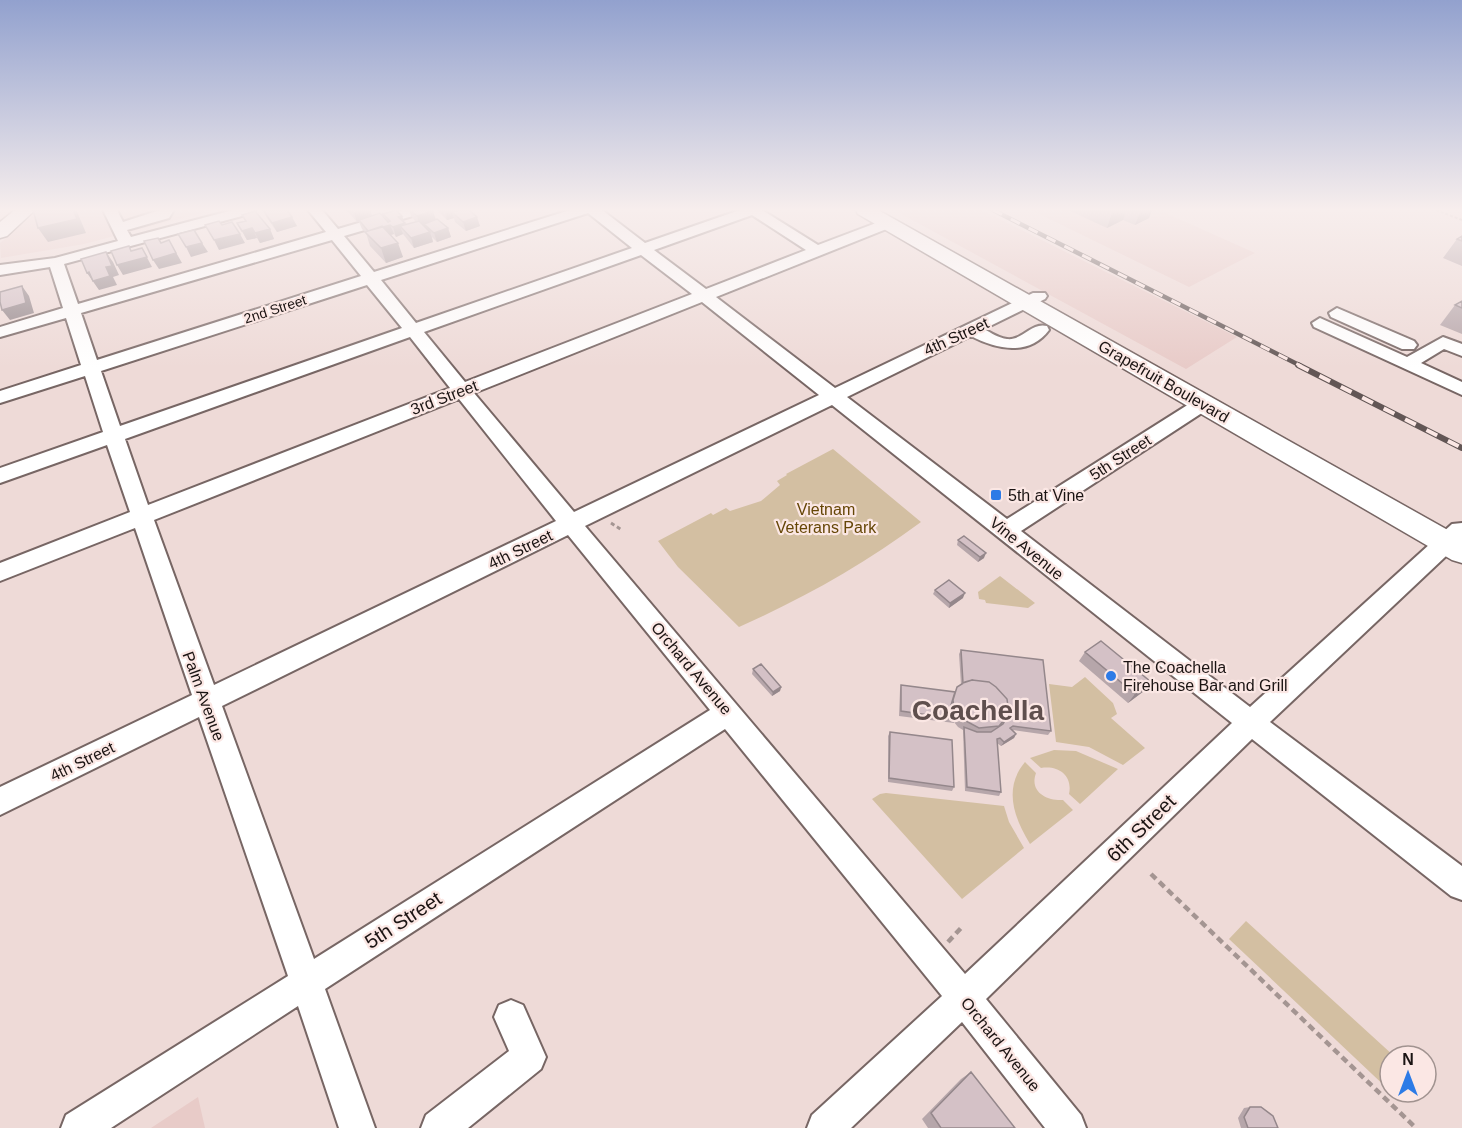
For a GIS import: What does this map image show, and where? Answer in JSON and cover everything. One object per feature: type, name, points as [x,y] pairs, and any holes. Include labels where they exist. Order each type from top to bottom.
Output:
[{"type":"main road","name":"Grapefruit Boulevard","points":[[968,263],[1457,539]]},
{"type":"main road","name":"Grapefruit Boulevard","points":[[1032,299],[1204,403],[1457,539]]},
{"type":"street","points":[[0,270],[52,263]]},
{"type":"street","name":"Palm Avenue","points":[[56,263],[140,516],[307,981],[357,1128]]},
{"type":"street","points":[[0,332],[237,263]]},
{"type":"street","name":"Orchard Avenue","points":[[358,263],[571,524],[964,998],[1068,1128]]},
{"type":"street","name":"2nd Street","points":[[0,397],[419,263]]},
{"type":"street","points":[[0,476],[605,263]]},
{"type":"street","name":"Vine Avenue","points":[[661,263],[1006,530],[1096,603],[1462,885]]},
{"type":"street","name":"3rd Street","points":[[0,572],[788,263]]},
{"type":"street","name":"4th Street","points":[[0,801],[1032,299]]},
{"type":"street","points":[[1337,313],[1408,345]]},
{"type":"street","points":[[1320,323],[1462,389]]},
{"type":"street","points":[[971,329],[1006,344],[1022,343],[1041,330]]},
{"type":"street","points":[[1407,364],[1443,342],[1462,351]]},
{"type":"street","name":"5th Street","points":[[1006,530],[1204,403]]},
{"type":"street","name":"6th Street","points":[[825,1128],[1252,722],[1457,539]]},
{"type":"street","name":"5th Street","points":[[79,1128],[729,712]]},
{"type":"street","points":[[439,1128],[529,1057],[511,1017]]},
{"type":"path","points":[[1151,874],[1416,1128]]},
{"type":"path","points":[[941,950],[961,928]]},
{"type":"shaded area","points":[[991,263],[1087,263],[1237,337],[1186,369]]},
{"type":"shaded area","points":[[1139,263],[1236,263],[1189,287]]},
{"type":"shaded area","points":[[198,1097],[205,1128],[151,1128]]},
{"type":"green space","name":"Vietnam Veterans Park","points":[[833,449],[921,522],[833,580],[739,627],[678,567],[658,541],[711,513],[713,515],[726,508],[730,511],[761,501],[780,485],[777,481],[786,474]]},
{"type":"green space","points":[[1000,576],[1035,603],[1028,608],[986,603],[985,600],[979,599],[978,592]]},
{"type":"green space","points":[[1085,677],[1113,703],[1117,714],[1111,718],[1145,748],[1123,765],[1089,747],[1056,742],[1049,684],[1072,687]]},
{"type":"green space","points":[[1054,750],[1076,751],[1118,769],[1080,804],[1069,794],[1069,782],[1063,773],[1054,768],[1041,768],[1030,758]]},
{"type":"green space","points":[[1025,762],[1036,773],[1035,785],[1041,794],[1051,799],[1063,800],[1073,810],[1030,844],[1019,824],[1013,803],[1014,782]]},
{"type":"green space","points":[[886,793],[1004,806],[1009,822],[1024,848],[962,899],[872,799]]},
{"type":"green space","points":[[1246,921],[1381,1044],[1378,1044],[1378,1080],[1229,939]]},
{"type":"building","points":[[83,263],[111,263],[112,266],[106,267],[110,276],[93,281],[89,272],[87,273]]},
{"type":"building","points":[[22,286],[26,303],[2,310],[0,292]]},
{"type":"building","points":[[1462,301],[1462,308],[1455,305]]},
{"type":"building","points":[[964,536],[986,553],[980,557],[958,540]]},
{"type":"building","points":[[949,580],[965,593],[950,603],[935,590]]},
{"type":"building","points":[[1101,641],[1151,682],[1135,694],[1085,652]]},
{"type":"building","points":[[961,650],[1043,660],[1051,731],[1013,726],[1010,728],[1016,734],[1004,742],[1000,738],[997,739],[1001,792],[967,787],[964,727],[977,732],[991,732],[1003,724],[1009,714],[1007,699],[989,682],[972,680],[963,683]]},
{"type":"building","points":[[761,664],[781,687],[773,692],[753,669]]},
{"type":"building","points":[[972,680],[989,682],[1007,699],[1009,714],[999,726],[979,728],[962,719],[954,708],[953,700],[957,687]]},
{"type":"building","points":[[901,685],[955,692],[951,705],[956,719],[901,711]]},
{"type":"building","points":[[890,732],[952,740],[954,787],[889,778]]},
{"type":"building","points":[[971,1072],[1015,1128],[941,1128],[931,1113]]},
{"type":"building","points":[[1250,1107],[1261,1107],[1273,1116],[1278,1128],[1248,1128],[1244,1117]]},
{"type":"railway","points":[[1097,263],[1301,366]]},
{"type":"railway","points":[[1298,365],[1462,448]]},
{"type":"place","name":"5th at Vine","points":[[996,495]]},
{"type":"place","name":"The Coachella Firehouse Bar and Grill","points":[[1111,676]]},
{"type":"district","name":"Coachella","points":[[978,710]]}]
